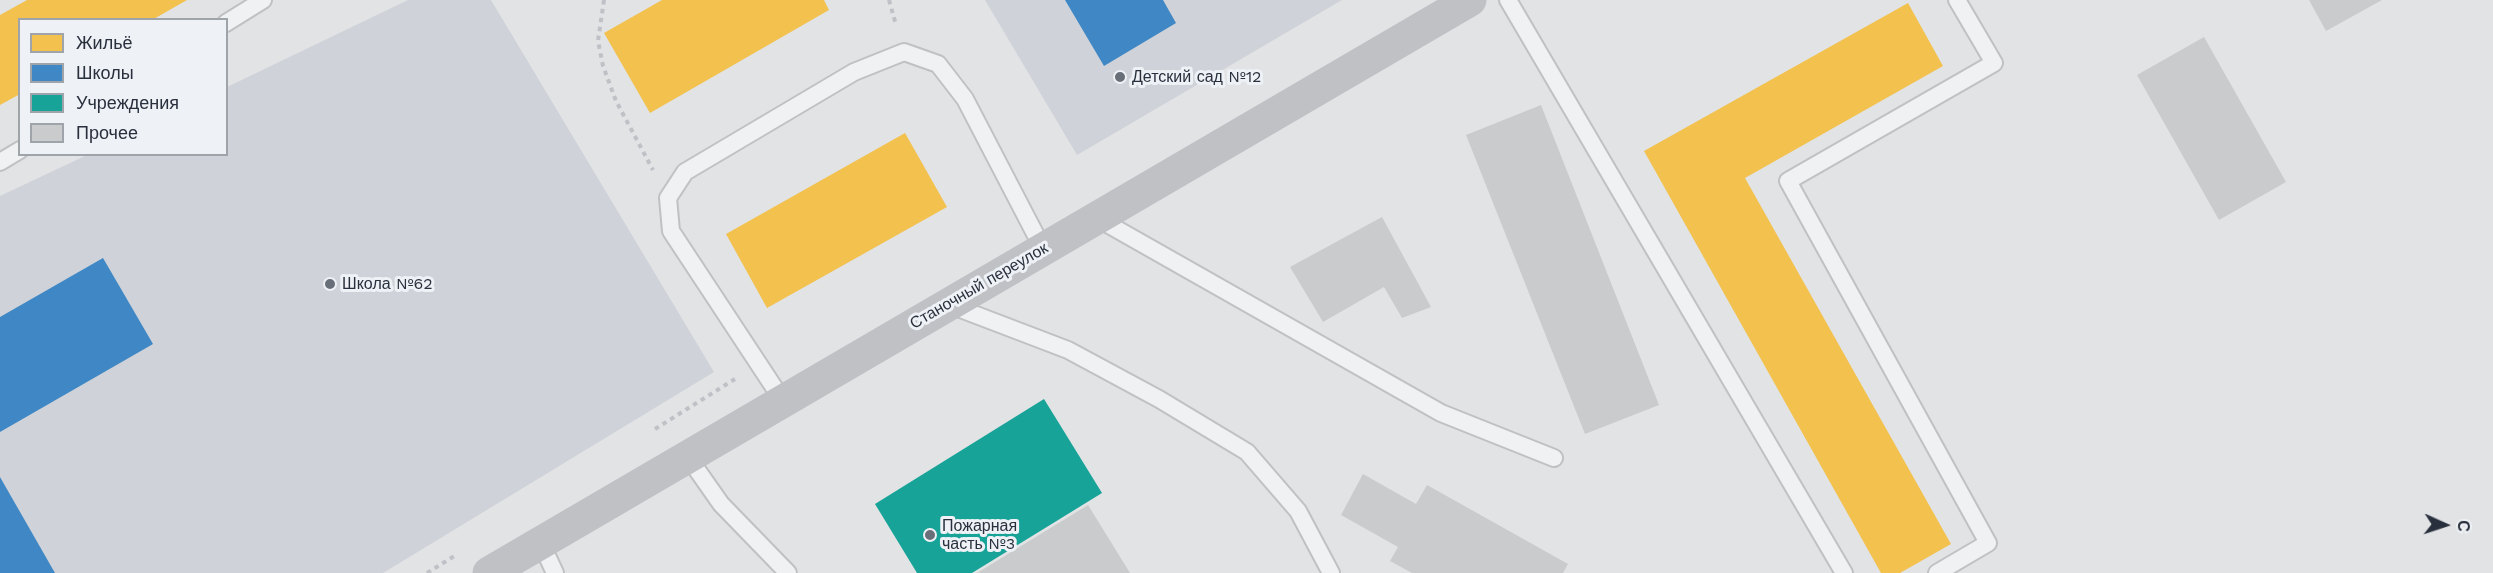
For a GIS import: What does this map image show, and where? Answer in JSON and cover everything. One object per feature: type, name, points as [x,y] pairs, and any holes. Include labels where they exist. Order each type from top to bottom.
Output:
[{"type":"main road","name":"Станочный переулок","points":[[489,573],[1470,0]]},
{"type":"lane","points":[[228,21],[263,0]]},
{"type":"lane","points":[[1508,0],[1844,573]]},
{"type":"lane","points":[[1937,573],[1988,543],[1788,182],[1994,63],[1957,0]]},
{"type":"lane","points":[[783,401],[671,231],[668,198],[685,172],[854,72],[904,52],[938,63],[964,99],[1044,249]]},
{"type":"lane","points":[[0,162],[18,151]]},
{"type":"lane","points":[[1097,218],[1441,413],[1554,458]]},
{"type":"lane","points":[[949,304],[1068,350],[1159,399],[1247,452],[1298,511],[1330,573]]},
{"type":"lane","points":[[688,457],[721,504],[788,573]]},
{"type":"lane","points":[[541,543],[555,573]]},
{"type":"path","points":[[604,0],[598,41],[603,66],[616,101],[668,198]]},
{"type":"shaded area","name":"Школа №62","points":[[408,0],[491,0],[714,372],[383,573],[0,573],[0,196],[85,156],[228,156],[228,87]]},
{"type":"shaded area","name":"Детский сад №12","points":[[985,0],[1342,0],[1077,155]]},
{"type":"building: Жильё","points":[[27,0],[187,0],[156,18],[18,18],[18,95],[0,105],[0,15]]},
{"type":"building: Жильё","points":[[662,0],[824,0],[829,10],[650,113],[604,33]]},
{"type":"building: Жильё","points":[[1908,3],[1943,66],[1745,178],[1951,544],[1900,573],[1881,573],[1644,151]]},
{"type":"building: Жильё","points":[[905,133],[947,207],[767,308],[726,234]]},
{"type":"building: Школы","points":[[1065,0],[1163,0],[1176,23],[1104,66]]},
{"type":"building: Школы","points":[[103,258],[153,344],[0,432],[0,317]]},
{"type":"building: Школы","points":[[0,477],[55,573],[0,573]]},
{"type":"building: Учреждения","points":[[1044,399],[1102,493],[972,573],[917,573],[875,504]]},
{"type":"building: Прочее","points":[[2309,0],[2382,0],[2326,31]]},
{"type":"building: Прочее","points":[[2204,37],[2286,182],[2219,220],[2137,75]]},
{"type":"building: Прочее","points":[[1541,105],[1659,405],[1585,434],[1466,135]]},
{"type":"building: Прочее","points":[[1382,217],[1431,307],[1402,318],[1384,287],[1323,322],[1290,267]]},
{"type":"building: Прочее","points":[[1363,474],[1416,504],[1427,485],[1568,564],[1563,573],[1412,573],[1390,561],[1398,547],[1341,515]]},
{"type":"building: Прочее","points":[[1088,505],[1130,573],[977,573]]},
{"type":"place","name":"Детский сад №12","points":[[1120,77]]},
{"type":"place","name":"Школа №62","points":[[330,284]]},
{"type":"place","name":"Пожарная часть №3","points":[[930,535]]}]
